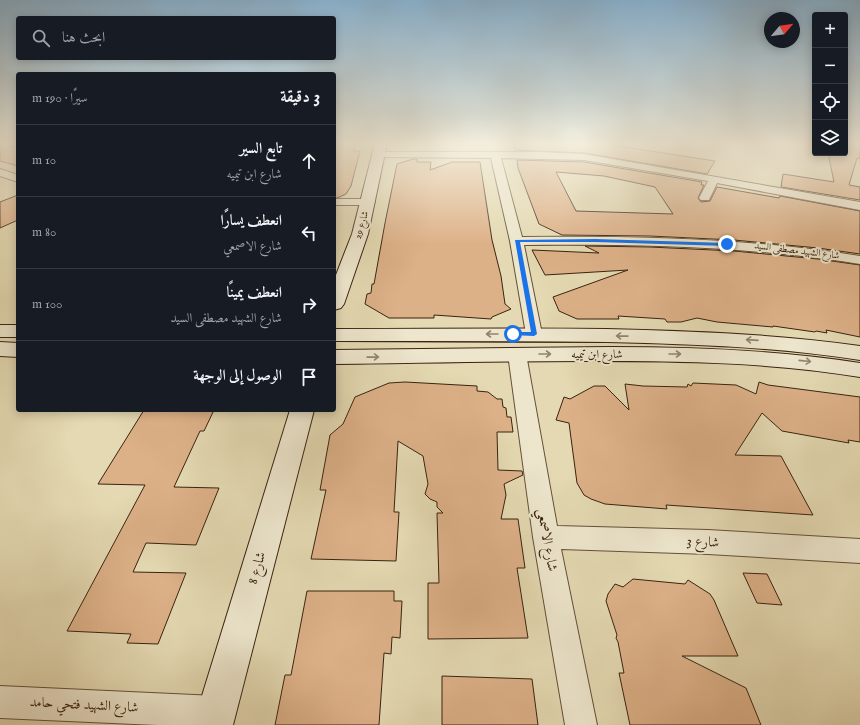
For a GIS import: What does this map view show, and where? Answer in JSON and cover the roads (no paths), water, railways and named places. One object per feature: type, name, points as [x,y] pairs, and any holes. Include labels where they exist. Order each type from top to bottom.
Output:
[{"type":"street","name":"شارع 29","points":[[336,299],[360,234],[374,177]]},
{"type":"street","points":[[501,177],[517,241],[534,334]]},
{"type":"street","points":[[701,177],[860,206]]},
{"type":"street","points":[[705,198],[714,179]]},
{"type":"street","points":[[336,202],[368,202]]},
{"type":"street","name":"شارع الشهيد مصطفى السيد","points":[[517,241],[595,240],[727,244],[815,252],[860,260]]},
{"type":"street","points":[[0,331],[16,331]]},
{"type":"street","name":"شارع ابن تيميه","points":[[336,335],[534,334],[735,339],[820,346],[860,353]]},
{"type":"street","points":[[0,349],[16,350]]},
{"type":"street","name":"شارع ابن تيميه","points":[[336,357],[517,354],[681,354],[769,357],[813,362],[860,370]]},
{"type":"street","name":"شارع الاصمعي","points":[[517,354],[546,537],[580,725]]},
{"type":"street","name":"شارع 8","points":[[215,718],[301,412]]},
{"type":"street","name":"شارع 3","points":[[546,537],[708,542],[860,551]]},
{"type":"street","name":"شارع الشهيد فتحي حامد","points":[[0,702],[215,718]]}]
